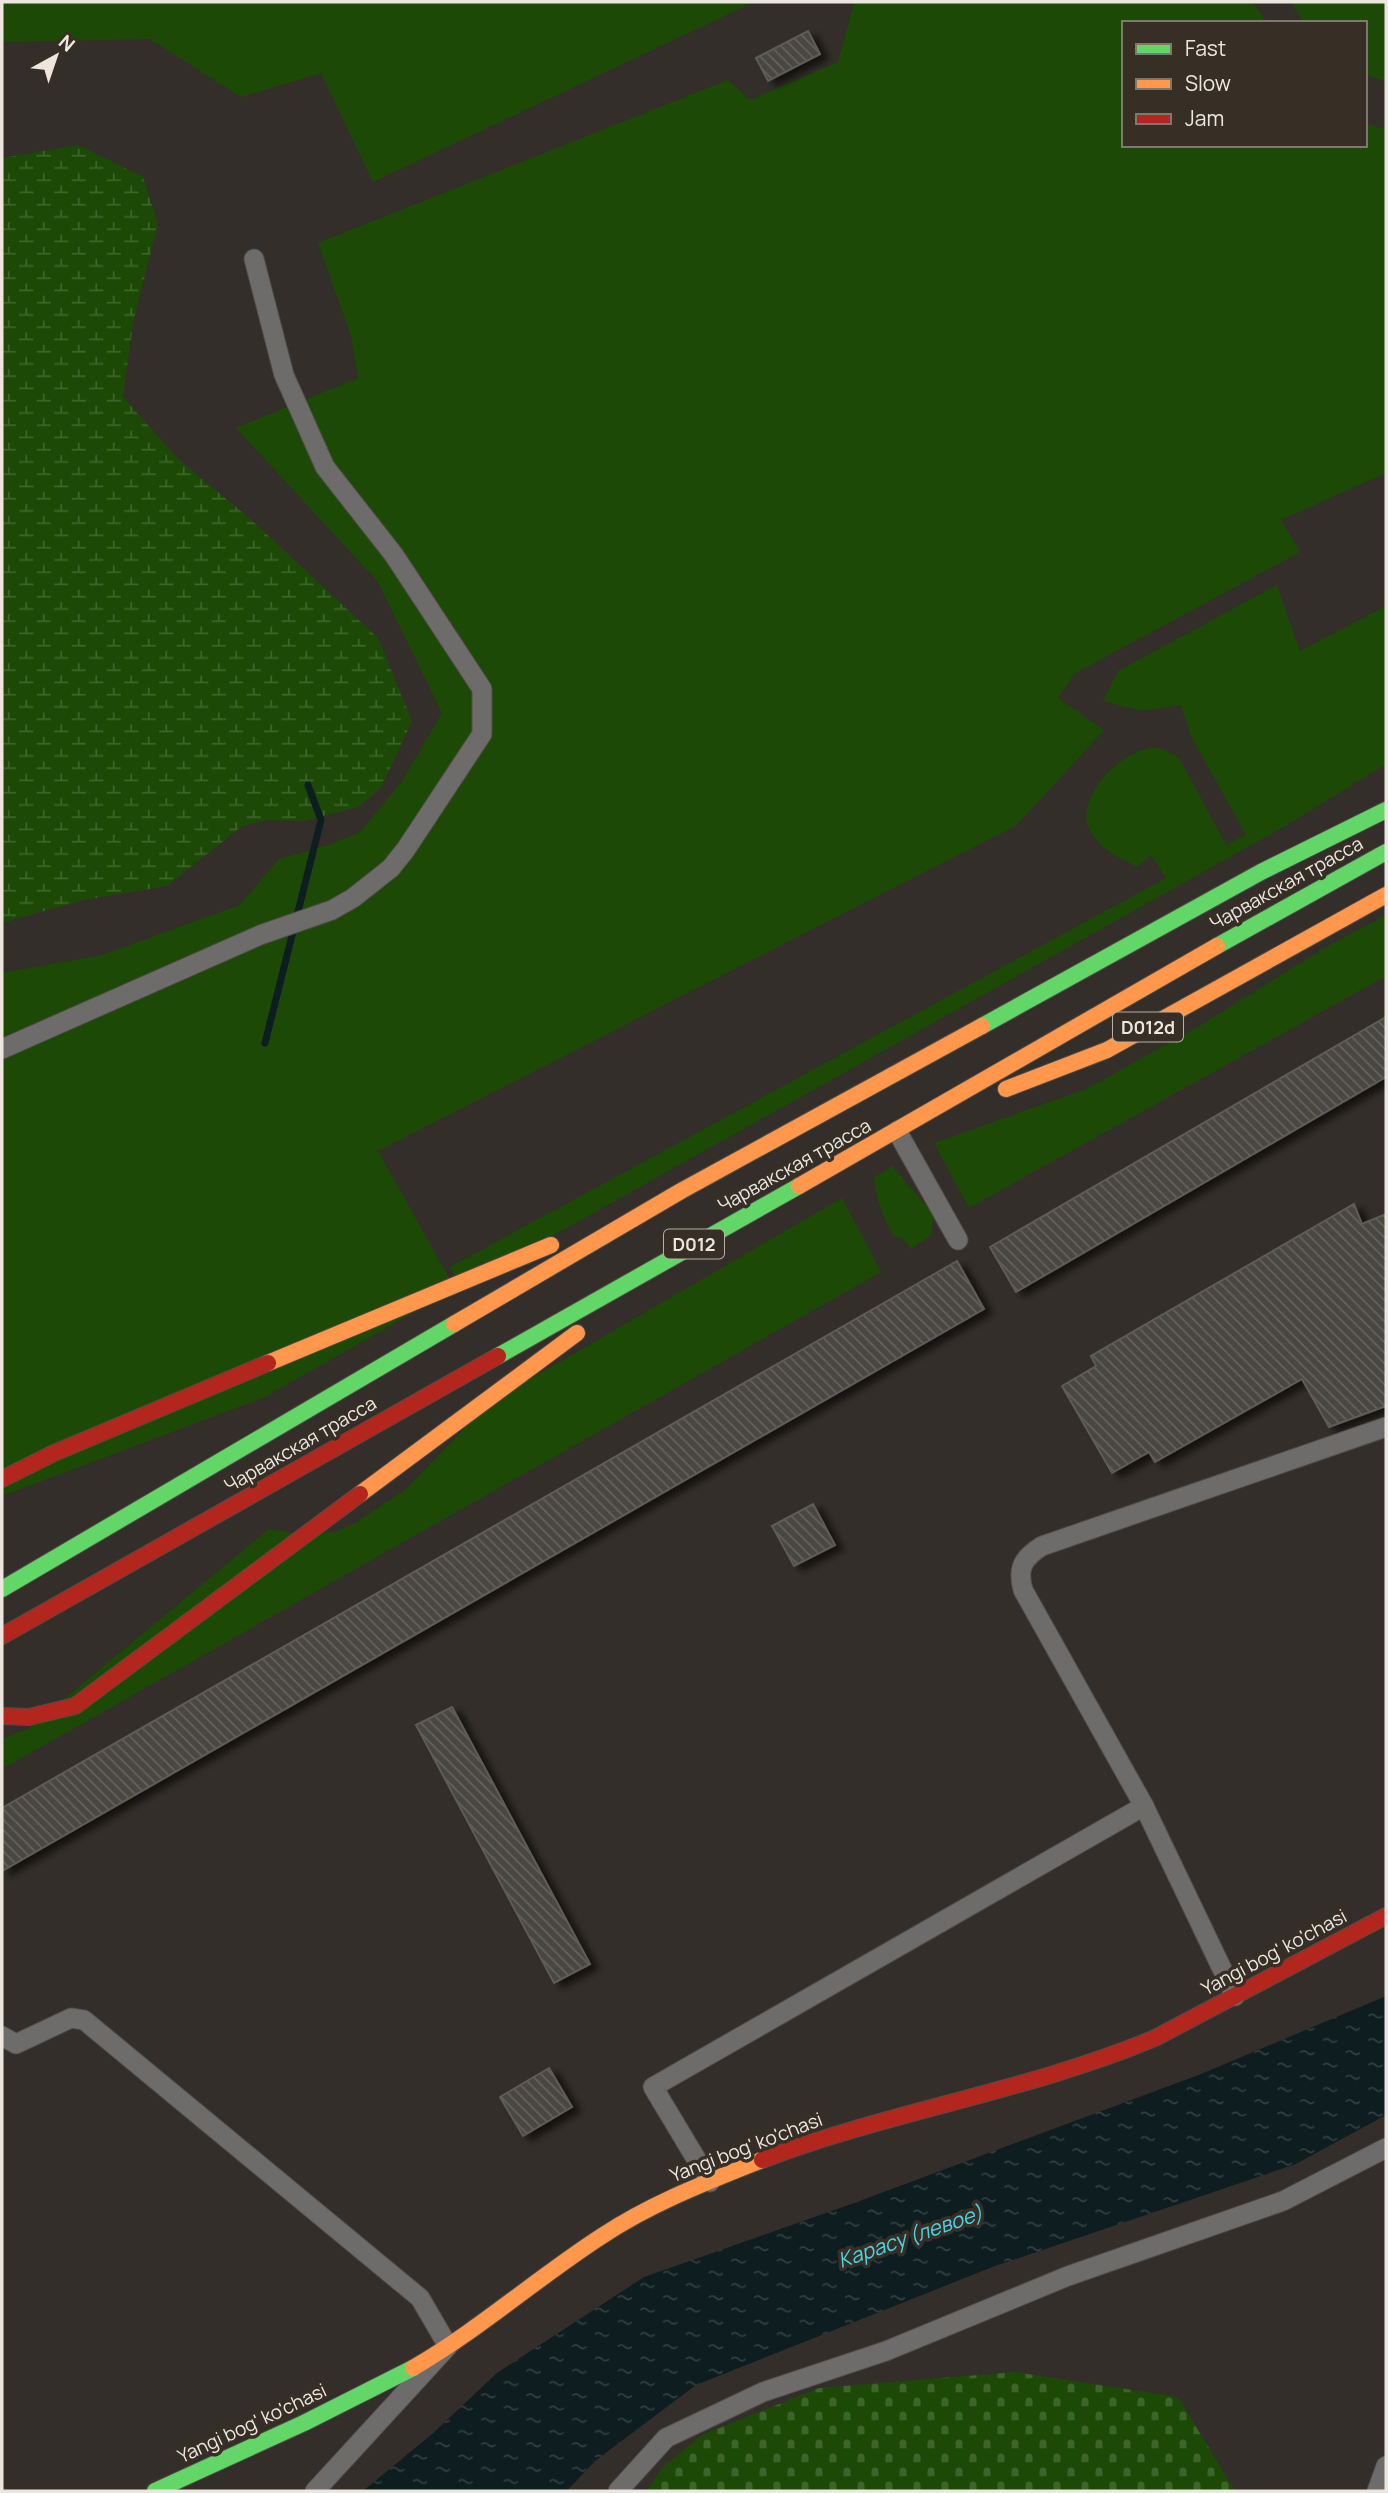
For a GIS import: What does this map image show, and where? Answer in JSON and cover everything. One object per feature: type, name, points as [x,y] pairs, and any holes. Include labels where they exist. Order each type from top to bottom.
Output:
[{"type":"main road","name":"Чарвакская трасса","points":[[2,1589],[681,1191],[1261,872],[1386,810]]},
{"type":"main road","name":"Чарвакская трасса","points":[[2,1636],[897,1131],[1285,906],[1386,852]]},
{"type":"main road","name":"D012d","points":[[897,1131],[1107,1050],[1386,895]]},
{"type":"main road","points":[[2,1479],[54,1453],[176,1401],[681,1191]]},
{"type":"main road","points":[[2,1716],[29,1717],[75,1706],[707,1237]]},
{"type":"main road","name":"Yangi bog' ko'chasi","points":[[155,2491],[360,2395],[448,2346],[574,2253],[654,2205],[793,2149],[1117,2054],[1235,1996],[1386,1916]]},
{"type":"street","points":[[2,1049],[260,935],[332,910],[373,884],[391,868],[406,849],[482,734],[482,690],[394,555],[325,467],[284,375],[254,259]]},
{"type":"street","points":[[897,1131],[958,1240]]},
{"type":"street","points":[[1235,1996],[1144,1807],[1023,1590],[1019,1576],[1022,1564],[1029,1554],[1042,1546],[1386,1427]]},
{"type":"street","points":[[710,2182],[653,2087],[1144,1807]]},
{"type":"street","points":[[2,2036],[16,2044],[71,2018],[84,2020],[420,2298],[448,2346],[315,2491]]},
{"type":"street","points":[[618,2491],[666,2438],[763,2392],[886,2351],[1068,2276],[1283,2201],[1386,2148]]},
{"type":"street","points":[[1377,2491],[1386,2466]]},
{"type":"green space","points":[[2,2],[754,2],[373,182],[321,73],[241,97],[150,39],[2,42]]},
{"type":"green space","points":[[854,2],[1252,2],[1266,21],[1122,21],[1122,147],[1367,147],[1367,124],[1386,129],[1386,473],[1281,520],[1300,552],[1074,674],[1058,698],[1104,730],[1017,825],[378,1151],[455,1289],[265,1397],[2,1496],[2,973],[102,955],[240,905],[279,859],[328,845],[360,832],[401,783],[442,713],[378,582],[236,428],[358,378],[351,336],[318,243],[728,80],[750,100],[838,62]]},
{"type":"green space","points":[[1291,2],[1386,2],[1386,81],[1367,76],[1367,21],[1303,21]]},
{"type":"green space","points":[[78,145],[143,177],[158,224],[133,323],[123,397],[177,458],[248,517],[378,638],[412,721],[381,788],[358,807],[303,821],[268,820],[242,826],[167,886],[83,900],[2,923],[2,158]]},
{"type":"green space","points":[[1277,585],[1300,651],[1386,606],[1386,764],[1287,825],[461,1287],[450,1267],[1166,878],[1151,855],[1137,867],[1102,846],[1088,826],[1086,814],[1096,788],[1106,775],[1129,756],[1154,748],[1179,758],[1226,845],[1246,835],[1191,736],[1181,705],[1142,711],[1103,701],[1118,671]]},
{"type":"green space","points":[[1386,915],[1386,976],[969,1208],[934,1143],[1086,1089],[1196,1028],[1326,947]]},
{"type":"green space","points":[[892,1166],[934,1215],[931,1235],[911,1249],[904,1240],[893,1235],[876,1193],[874,1178]]},
{"type":"green space","points":[[842,1198],[881,1272],[2,1769],[2,1739],[28,1729],[269,1529],[294,1533],[336,1532],[355,1523],[405,1490],[489,1403]]},
{"type":"green space","points":[[1015,2372],[1178,2397],[1235,2491],[647,2491],[662,2468],[702,2435],[819,2388]]},
{"type":"water","name":"Карасу (левое)","points":[[1386,1996],[1386,2115],[1296,2164],[995,2266],[696,2385],[595,2461],[567,2491],[363,2491],[432,2434],[497,2373],[644,2277],[854,2203],[1201,2074]]},
{"type":"building","points":[[808,31],[820,54],[768,81],[756,58]]},
{"type":"building","points":[[1386,1017],[1386,1077],[1016,1292],[990,1247]]},
{"type":"building","points":[[1354,1204],[1362,1224],[1386,1214],[1386,1406],[1329,1427],[1302,1379],[1155,1462],[1149,1452],[1112,1473],[1062,1386],[1096,1366],[1091,1356]]},
{"type":"building","points":[[957,1261],[984,1309],[2,1871],[2,1808]]},
{"type":"building","points":[[813,1504],[835,1545],[794,1566],[772,1526]]},
{"type":"building","points":[[452,1707],[590,1964],[554,1983],[416,1725]]},
{"type":"building","points":[[549,2068],[572,2107],[523,2136],[500,2097]]},
{"type":"waterway","points":[[265,1043],[321,820],[308,785]]},
{"type":"traffic: fast","points":[[982,1026],[1261,872],[1386,810]]},
{"type":"traffic: fast","points":[[1217,946],[1386,852]]},
{"type":"traffic: fast","points":[[498,1356],[799,1186]]},
{"type":"traffic: fast","points":[[2,1589],[454,1324]]},
{"type":"traffic: fast","points":[[155,2491],[304,2423],[413,2368]]},
{"type":"traffic: slow","points":[[1006,1089],[1107,1050],[1386,895]]},
{"type":"traffic: slow","points":[[799,1186],[1217,946]]},
{"type":"traffic: slow","points":[[454,1324],[681,1191],[982,1026]]},
{"type":"traffic: slow","points":[[268,1363],[551,1245]]},
{"type":"traffic: slow","points":[[360,1494],[577,1333]]},
{"type":"traffic: slow","points":[[413,2368],[462,2337],[621,2224],[680,2194],[762,2160]]},
{"type":"traffic: jam","points":[[2,1636],[498,1356]]},
{"type":"traffic: jam","points":[[2,1479],[54,1453],[268,1363]]},
{"type":"traffic: jam","points":[[2,1716],[29,1717],[75,1706],[360,1494]]},
{"type":"traffic: jam","points":[[762,2160],[860,2128],[1058,2073],[1155,2038],[1386,1916]]}]
